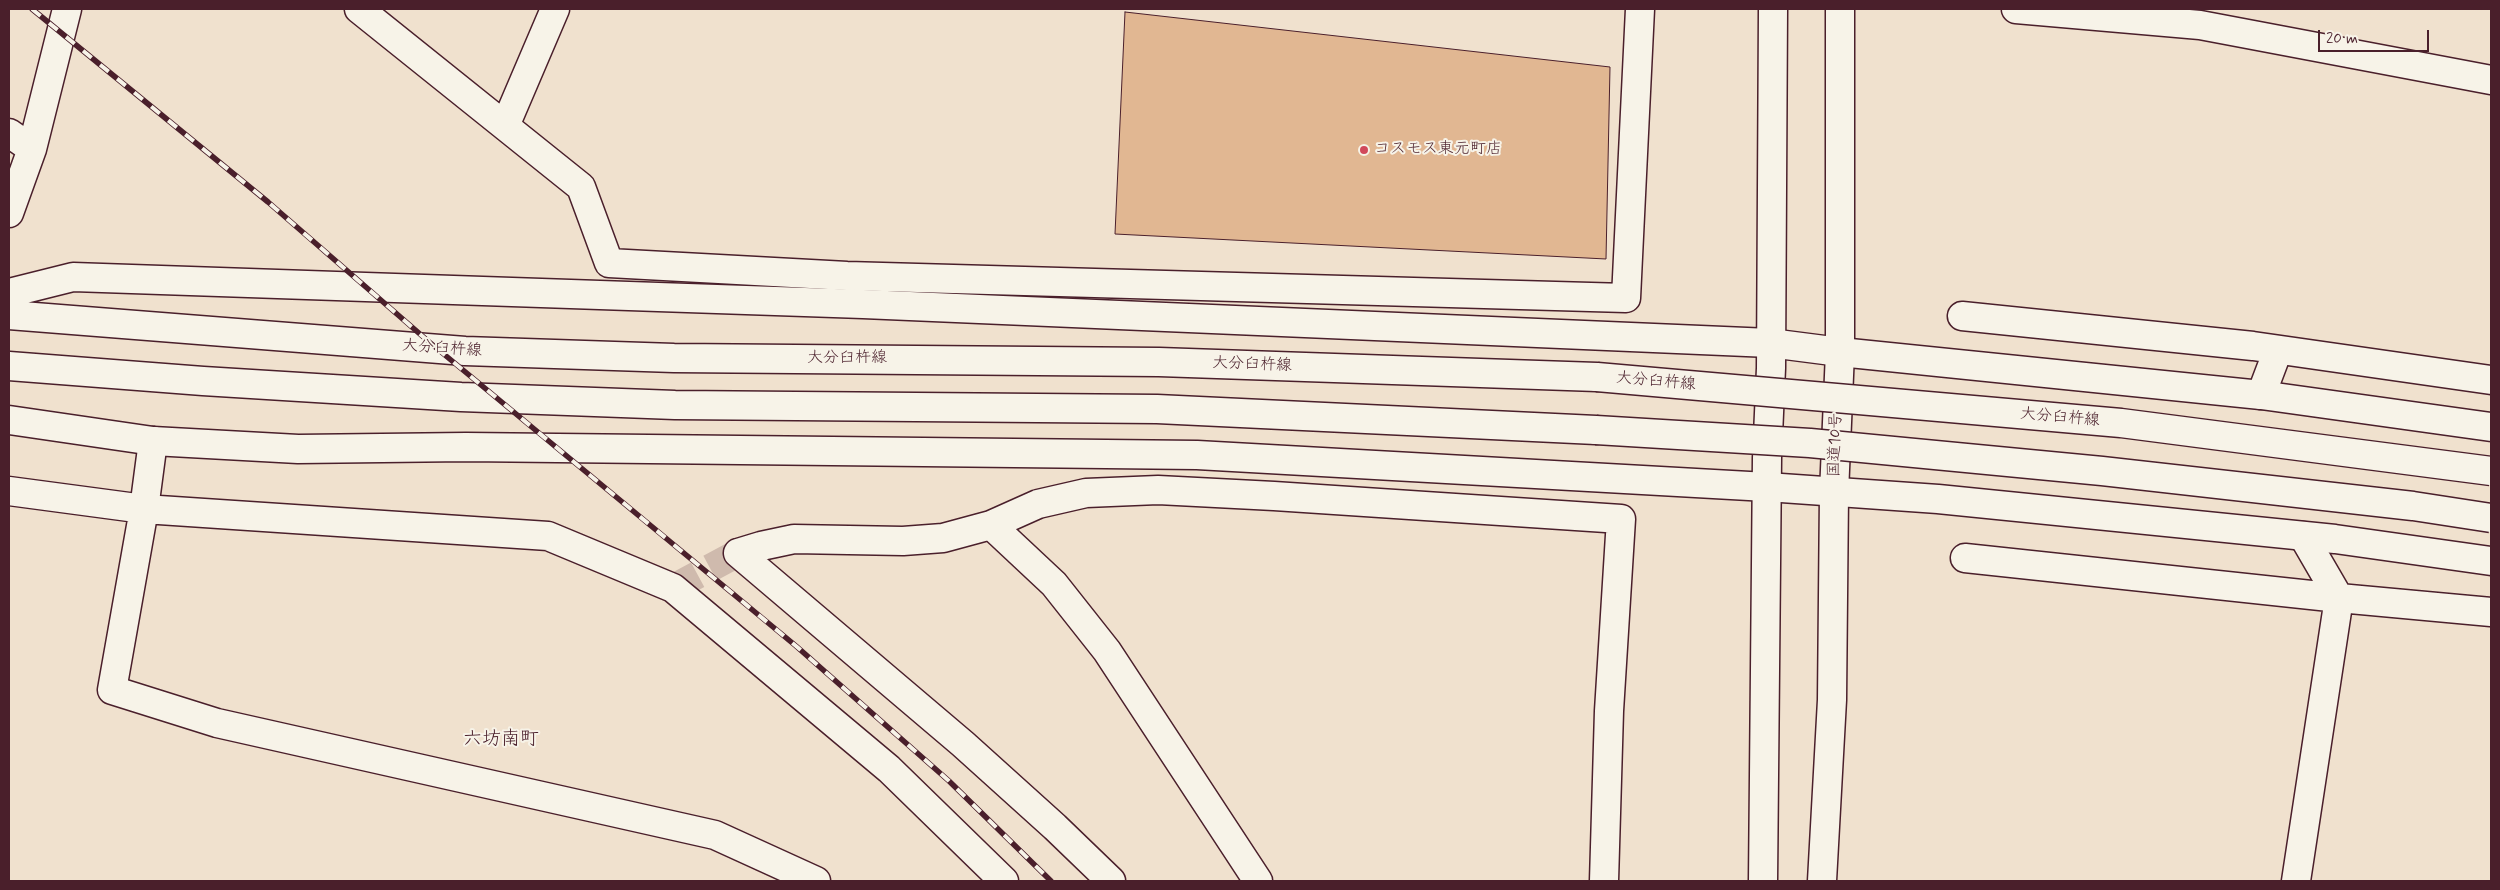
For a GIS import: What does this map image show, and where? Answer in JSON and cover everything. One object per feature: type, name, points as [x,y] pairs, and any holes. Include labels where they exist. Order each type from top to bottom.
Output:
[{"type":"main road","points":[[9,213],[32,149],[67,9]]},
{"type":"main road","points":[[359,9],[581,187],[609,263],[847,276],[1626,298],[1640,9]]},
{"type":"main road","points":[[505,126],[555,9]]},
{"type":"main road","points":[[1763,881],[1773,9]]},
{"type":"main road","name":"国道10号","points":[[1822,881],[1832,700],[1834,493],[1840,352],[1840,9]]},
{"type":"main road","points":[[2016,9],[2200,25],[2491,80]]},
{"type":"main road","points":[[9,133],[32,149]]},
{"type":"main road","points":[[822,274],[822,303]]},
{"type":"main road","points":[[9,293],[73,277],[822,303],[1770,342],[1840,352],[2261,395],[2491,427]]},
{"type":"main road","name":"大分臼杵線","points":[[9,315],[465,351],[674,358],[1159,362],[1597,377],[2121,424],[2491,471]]},
{"type":"main road","points":[[1962,316],[2278,350],[2491,380]]},
{"type":"main road","points":[[2261,395],[2278,350]]},
{"type":"main road","points":[[9,366],[203,381],[461,397],[674,405],[1157,409],[1596,430],[1810,443],[2093,470],[2413,506],[2491,518]]},
{"type":"main road","points":[[9,420],[153,441],[298,449],[476,447],[1197,455],[1767,487],[1938,499],[2302,536],[2491,561]]},
{"type":"main road","points":[[153,441],[144,509],[112,690],[217,723],[715,835],[816,881]]},
{"type":"main road","points":[[1110,881],[1055,827],[963,744],[738,553],[761,546],[794,540],[904,541],[943,538],[991,525],[1038,504],[1086,493],[1158,490],[1621,519],[1610,711],[1604,881]]},
{"type":"main road","points":[[9,492],[144,509],[548,536],[674,588],[888,769],[1004,881]]},
{"type":"main road","points":[[991,525],[1054,584],[1107,650],[1258,881]]},
{"type":"main road","points":[[2296,881],[2339,598],[2302,536]]},
{"type":"main road","points":[[1965,558],[2339,598],[2491,612]]},
{"type":"building","name":"コスモス東元町店","points":[[1125,12],[1610,67],[1606,259],[1115,234]]},
{"type":"tunnel","points":[[673,588],[738,553]]},
{"type":"railway","points":[[32,9],[268,202],[428,341],[796,646],[949,781],[1051,881]]},
{"type":"place","name":"コスモス東元町店","points":[[1364,150]]},
{"type":"district","name":"六坊南町","points":[[501,740]]}]
